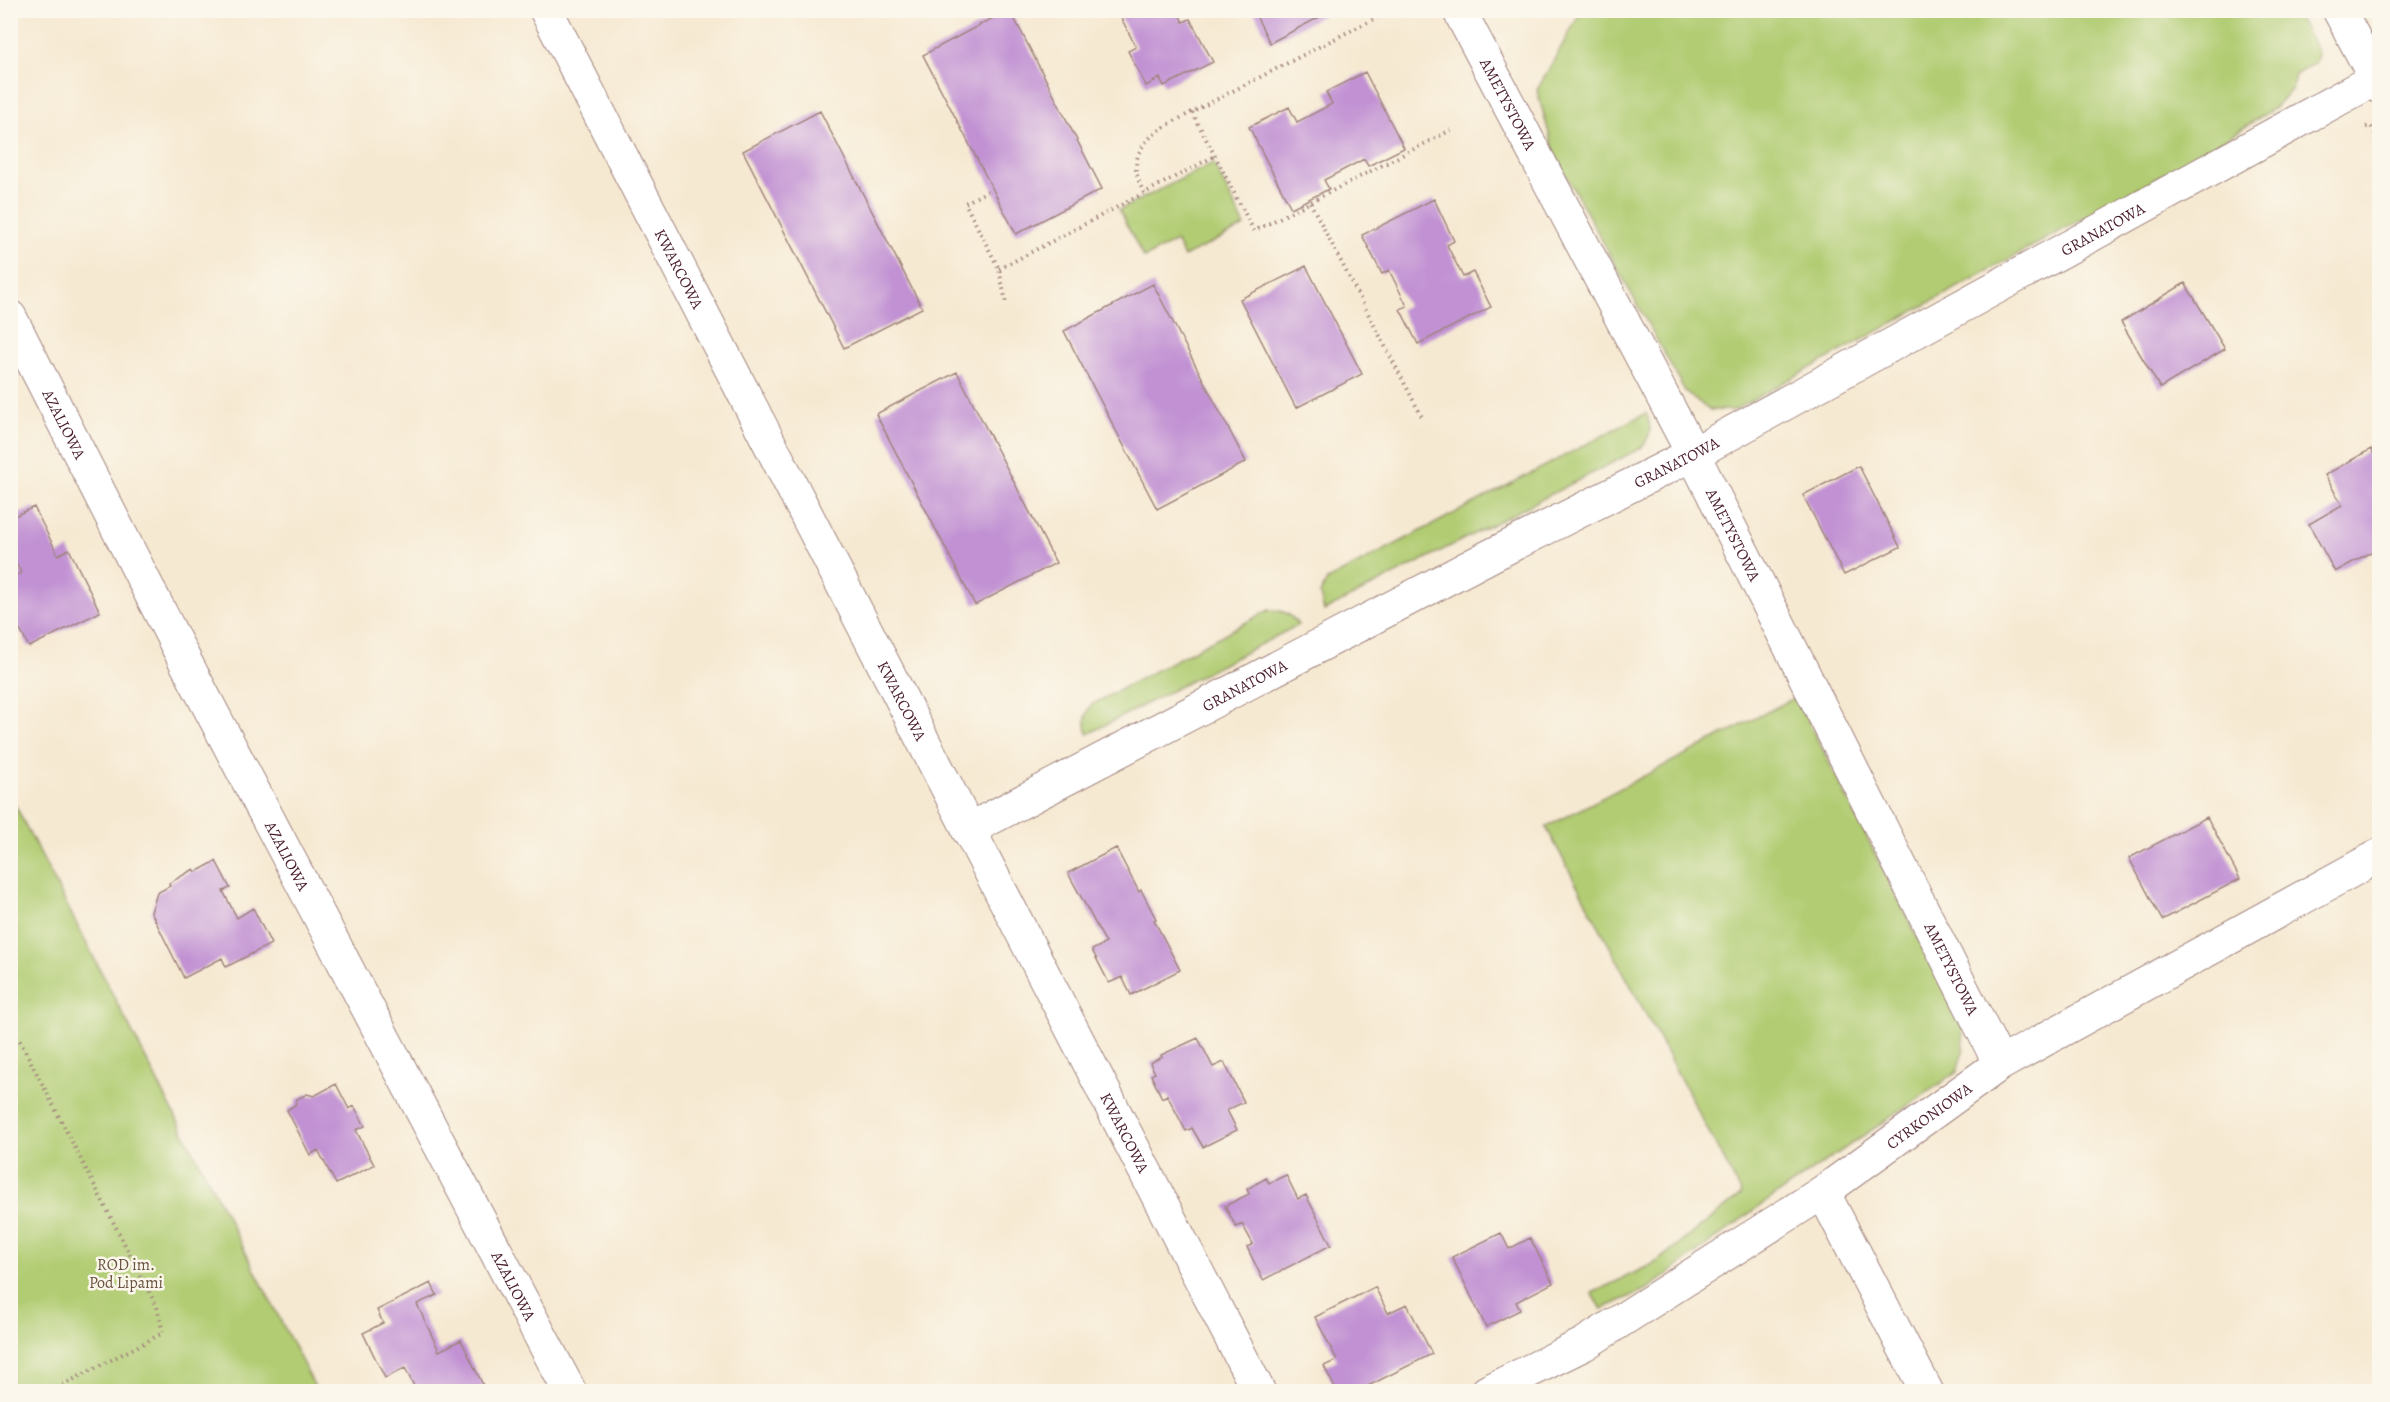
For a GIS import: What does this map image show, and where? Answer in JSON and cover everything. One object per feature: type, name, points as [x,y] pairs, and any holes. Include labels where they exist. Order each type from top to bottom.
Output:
[{"type":"street","name":"KWARCOWA","points":[[546,10],[1259,1392]]},
{"type":"street","name":"AMETYSTOWA","points":[[1459,10],[1693,454],[2000,1064]]},
{"type":"street","points":[[2339,10],[2377,83]]},
{"type":"street","name":"GRANATOWA","points":[[968,830],[1492,555],[1693,454],[2377,83]]},
{"type":"street","name":"AZALIOWA","points":[[10,317],[186,663],[570,1392]]},
{"type":"street","name":"CYRKONIOWA","points":[[1487,1392],[1584,1344],[1823,1192],[2000,1064],[2379,855]]},
{"type":"street","points":[[1823,1192],[1927,1392]]},
{"type":"path","points":[[1144,193],[1136,172],[1139,152],[1154,134],[1192,112],[1389,11]]},
{"type":"path","points":[[1192,112],[1254,231],[1451,130]]},
{"type":"path","points":[[999,269],[1215,156]]},
{"type":"path","points":[[988,192],[965,203],[999,269],[1005,302]]},
{"type":"path","points":[[1310,202],[1423,419]]},
{"type":"path","points":[[10,1036],[18,1037],[136,1265],[157,1307],[163,1333],[49,1392]]},
{"type":"green space","points":[[1582,10],[2295,11],[2318,53],[2316,62],[2295,75],[2292,89],[2275,108],[2206,151],[1734,410],[1709,410],[1685,391],[1555,155],[1537,90]]},
{"type":"green space","points":[[1213,163],[1245,226],[1184,257],[1176,241],[1144,258],[1119,210]]},
{"type":"green space","points":[[1646,413],[1650,431],[1641,448],[1324,611],[1320,594],[1327,580]]},
{"type":"green space","points":[[1269,610],[1286,613],[1298,625],[1088,734],[1086,719],[1091,705]]},
{"type":"green space","points":[[1796,697],[1962,1026],[1964,1048],[1957,1072],[1754,1210],[1649,1288],[1602,1309],[1592,1293],[1655,1263],[1742,1194],[1546,827]]},
{"type":"green space","name":"ROD im. Pod Lipami","points":[[11,797],[317,1391],[11,1391]]},
{"type":"building","points":[[1008,10],[1102,189],[1016,234],[923,55]]},
{"type":"building","points":[[1107,10],[1177,10],[1183,22],[1190,19],[1213,62],[1164,86],[1160,78],[1146,86],[1128,51],[1136,47],[1118,12],[1110,16]]},
{"type":"building","points":[[1253,10],[1333,10],[1270,43]]},
{"type":"building","points":[[1365,72],[1404,148],[1368,166],[1364,159],[1324,180],[1329,189],[1291,208],[1249,127],[1289,107],[1297,122],[1332,104],[1326,92]]},
{"type":"building","points":[[820,111],[922,308],[844,348],[743,151]]},
{"type":"building","points":[[1434,199],[1454,241],[1447,245],[1463,277],[1473,272],[1491,307],[1418,344],[1400,309],[1407,306],[1389,270],[1382,274],[1362,235]]},
{"type":"building","points":[[1306,266],[1362,374],[1296,408],[1240,299]]},
{"type":"building","points":[[2185,283],[2225,349],[2160,388],[2121,322]]},
{"type":"building","points":[[1153,284],[1246,462],[1157,509],[1064,331]]},
{"type":"building","points":[[957,372],[1056,563],[975,605],[876,414]]},
{"type":"building","points":[[2371,449],[2380,464],[2380,547],[2335,572],[2309,524],[2342,505],[2325,475]]},
{"type":"building","points":[[1859,466],[1900,547],[1844,575],[1803,495]]},
{"type":"building","points":[[34,507],[58,555],[69,549],[100,612],[29,647],[10,611],[10,578],[21,573],[10,551],[10,518]]},
{"type":"building","points":[[2207,817],[2240,879],[2162,920],[2129,858]]},
{"type":"building","points":[[1116,848],[1139,892],[1141,890],[1180,970],[1131,995],[1122,977],[1109,983],[1092,950],[1106,943],[1068,873]]},
{"type":"building","points":[[216,861],[230,888],[223,891],[237,918],[253,908],[271,944],[226,967],[222,958],[184,978],[151,912],[157,893],[170,886],[169,883],[194,869],[196,872]]},
{"type":"building","points":[[1198,1038],[1213,1067],[1224,1062],[1244,1102],[1227,1110],[1237,1130],[1203,1147],[1192,1128],[1186,1131],[1167,1095],[1162,1098],[1151,1075],[1155,1073],[1150,1063],[1162,1057],[1161,1055]]},
{"type":"building","points":[[336,1084],[349,1109],[354,1106],[365,1126],[356,1130],[374,1165],[336,1184],[318,1150],[310,1155],[287,1110],[295,1105],[297,1099],[307,1094],[314,1096]]},
{"type":"building","points":[[1286,1175],[1298,1199],[1306,1195],[1331,1245],[1263,1280],[1247,1247],[1253,1244],[1242,1224],[1236,1227],[1225,1206],[1249,1194],[1247,1189],[1266,1178],[1269,1183]]},
{"type":"building","points":[[1501,1233],[1509,1249],[1530,1238],[1553,1283],[1516,1302],[1520,1310],[1486,1327],[1452,1257]]},
{"type":"building","points":[[431,1283],[437,1295],[417,1304],[439,1351],[461,1340],[484,1387],[475,1392],[417,1392],[405,1368],[385,1378],[363,1333],[383,1323],[377,1310]]},
{"type":"building","points":[[1375,1287],[1388,1313],[1407,1304],[1432,1354],[1356,1392],[1337,1392],[1324,1366],[1337,1360],[1315,1317]]}]
